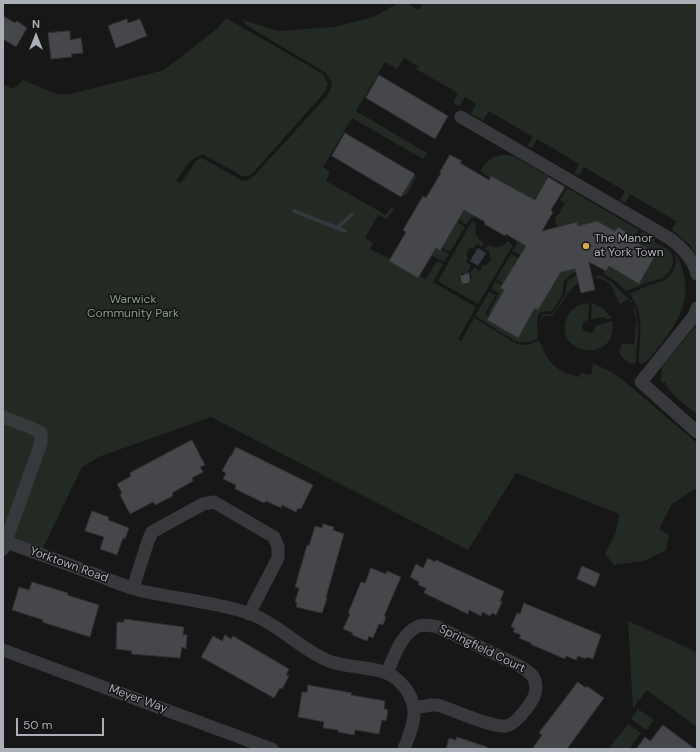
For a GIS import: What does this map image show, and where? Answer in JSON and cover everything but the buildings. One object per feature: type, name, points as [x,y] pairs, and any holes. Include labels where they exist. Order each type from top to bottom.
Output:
[{"type":"street","points":[[461,117],[669,238],[680,246],[688,256],[696,269],[697,274]]},
{"type":"street","points":[[697,308],[694,316],[641,382],[697,432]]},
{"type":"street","points":[[3,417],[41,433],[41,443],[4,545]]},
{"type":"street","points":[[137,590],[148,541],[152,532],[203,504],[214,502],[274,537],[278,547],[278,558],[249,614]]},
{"type":"street","name":"Yorktown Road","points":[[4,545],[137,590],[234,609],[249,614],[265,621],[316,655],[330,661],[387,673]]},
{"type":"street","name":"Springfield Court","points":[[387,673],[400,644],[410,632],[419,626],[429,625],[438,627],[518,665],[530,673],[535,680],[535,694],[518,719],[512,724],[506,726],[489,723],[437,705],[414,708]]},
{"type":"street","name":"Meyer Way","points":[[3,650],[272,749]]},
{"type":"street","points":[[387,673],[402,684],[409,695],[414,708],[414,722],[404,749]]},
{"type":"green space","name":"Warwick Community Park","points":[[398,3],[406,3],[419,10],[423,3],[697,3],[697,256],[689,244],[672,230],[676,221],[630,194],[625,203],[621,202],[620,200],[625,191],[584,167],[579,175],[574,174],[579,164],[537,139],[533,147],[529,147],[528,145],[533,137],[489,111],[483,120],[471,114],[476,104],[465,97],[459,107],[454,103],[458,93],[416,69],[418,66],[404,58],[397,69],[385,62],[356,111],[427,153],[423,159],[352,118],[323,167],[330,172],[326,181],[386,215],[391,208],[394,208],[387,219],[378,215],[365,238],[373,243],[370,249],[390,259],[389,261],[418,278],[420,276],[426,279],[437,261],[443,264],[433,282],[476,307],[458,339],[461,341],[474,318],[517,344],[527,345],[538,341],[540,342],[546,356],[554,366],[565,373],[580,377],[581,373],[591,375],[593,363],[613,373],[625,382],[697,443],[697,489],[693,490],[672,504],[659,529],[669,535],[666,550],[644,561],[614,565],[605,554],[616,532],[619,514],[516,473],[468,550],[211,417],[101,456],[82,467],[40,554],[3,549],[3,84],[13,89],[23,80],[56,94],[71,94],[164,70],[218,28],[226,18],[323,74],[328,84],[324,93],[252,174],[242,176],[204,155],[200,155],[191,160],[176,181],[181,183],[196,161],[202,158],[241,180],[246,181],[253,177],[327,96],[332,82],[326,73],[246,25],[243,20],[278,31],[334,27],[374,17]]},
{"type":"green space","points":[[506,155],[513,156],[548,176],[534,200],[528,196],[525,200],[523,194],[512,187],[510,191],[480,171],[493,157]]},
{"type":"green space","points":[[414,175],[416,178],[406,195],[402,196]]},
{"type":"green space","points":[[567,188],[639,230],[633,240],[628,237],[629,234],[618,227],[615,231],[597,221],[578,226],[577,222],[557,227],[555,217],[559,214],[565,203],[560,200]]},
{"type":"green space","points":[[463,203],[475,216],[473,218],[471,217],[466,225],[455,216]]},
{"type":"green space","points":[[472,221],[476,223],[475,229],[477,237],[484,243],[482,247],[477,244],[474,248],[469,248],[466,254],[468,258],[466,262],[471,266],[467,273],[462,273],[459,279],[462,283],[466,285],[470,282],[472,277],[470,274],[474,267],[480,271],[483,265],[487,265],[491,259],[489,255],[490,252],[485,249],[488,245],[499,247],[508,241],[513,245],[478,304],[438,281]]},
{"type":"green space","points":[[457,222],[465,227],[450,252],[442,247],[446,241],[441,239],[449,226],[453,229]]},
{"type":"green space","points":[[642,231],[655,239],[654,242],[668,250],[672,255],[673,263],[668,273],[662,278],[626,291],[614,280],[603,273],[609,266],[639,284],[656,254],[636,242]]},
{"type":"green space","points":[[518,236],[532,244],[525,257],[512,251],[517,244],[516,240]]},
{"type":"green space","points":[[436,248],[449,254],[444,262],[432,256]]},
{"type":"green space","points":[[674,251],[682,267],[685,282],[685,295],[682,308],[677,321],[669,334],[649,359],[640,364],[640,319],[635,302],[630,294],[667,278],[673,272],[676,264]]},
{"type":"green space","points":[[511,254],[518,258],[513,266],[517,268],[512,277],[507,275],[503,283],[496,279]]},
{"type":"green space","points":[[573,267],[579,270],[570,275],[564,281],[563,294],[552,311],[540,312],[537,321],[538,337],[534,340],[525,342],[516,341],[475,316],[489,292],[496,295],[485,314],[489,316],[487,320],[518,338],[535,308],[538,309],[544,300],[548,284],[553,287],[558,277],[555,274],[566,269],[568,271],[572,270]]},
{"type":"green space","points":[[580,273],[581,278],[577,279],[578,282],[568,293],[553,316],[543,316],[541,320],[542,314],[553,314],[565,295],[567,281]]},
{"type":"green space","points":[[599,275],[610,281],[632,302],[630,303],[628,299],[621,304],[619,303],[611,286],[605,280],[595,278]]},
{"type":"green space","points":[[495,281],[502,285],[500,288],[504,291],[490,315],[488,313],[499,293],[491,289]]},
{"type":"green space","points":[[589,303],[588,320],[585,321],[582,326],[583,331],[590,333],[594,331],[595,326],[612,321],[612,335],[606,344],[597,349],[586,350],[576,347],[568,341],[565,330],[567,317],[571,311],[579,305]]},
{"type":"green space","points":[[592,303],[604,309],[611,318],[608,319],[602,317],[591,319]]},
{"type":"green space","points":[[633,308],[635,308],[638,321],[636,361],[634,364],[625,359],[619,351],[623,343],[634,345],[637,320]]},
{"type":"green space","points":[[697,324],[697,414],[674,395],[667,387],[665,382],[661,382],[661,374],[662,367]]},
{"type":"green space","points":[[628,621],[697,652],[697,727],[647,690],[633,708]]},
{"type":"green space","points":[[638,709],[654,720],[646,730],[631,719]]},
{"type":"green space","points":[[628,724],[641,733],[629,749],[612,749],[610,747]]},
{"type":"shaded area","points":[[478,248],[486,253],[478,266],[470,261]]},
{"type":"waterway","points":[[294,211],[345,231]]},
{"type":"waterway","points":[[336,228],[352,214]]},
{"type":"place","name":"The Manor at York Town","points":[[586,246]]}]
